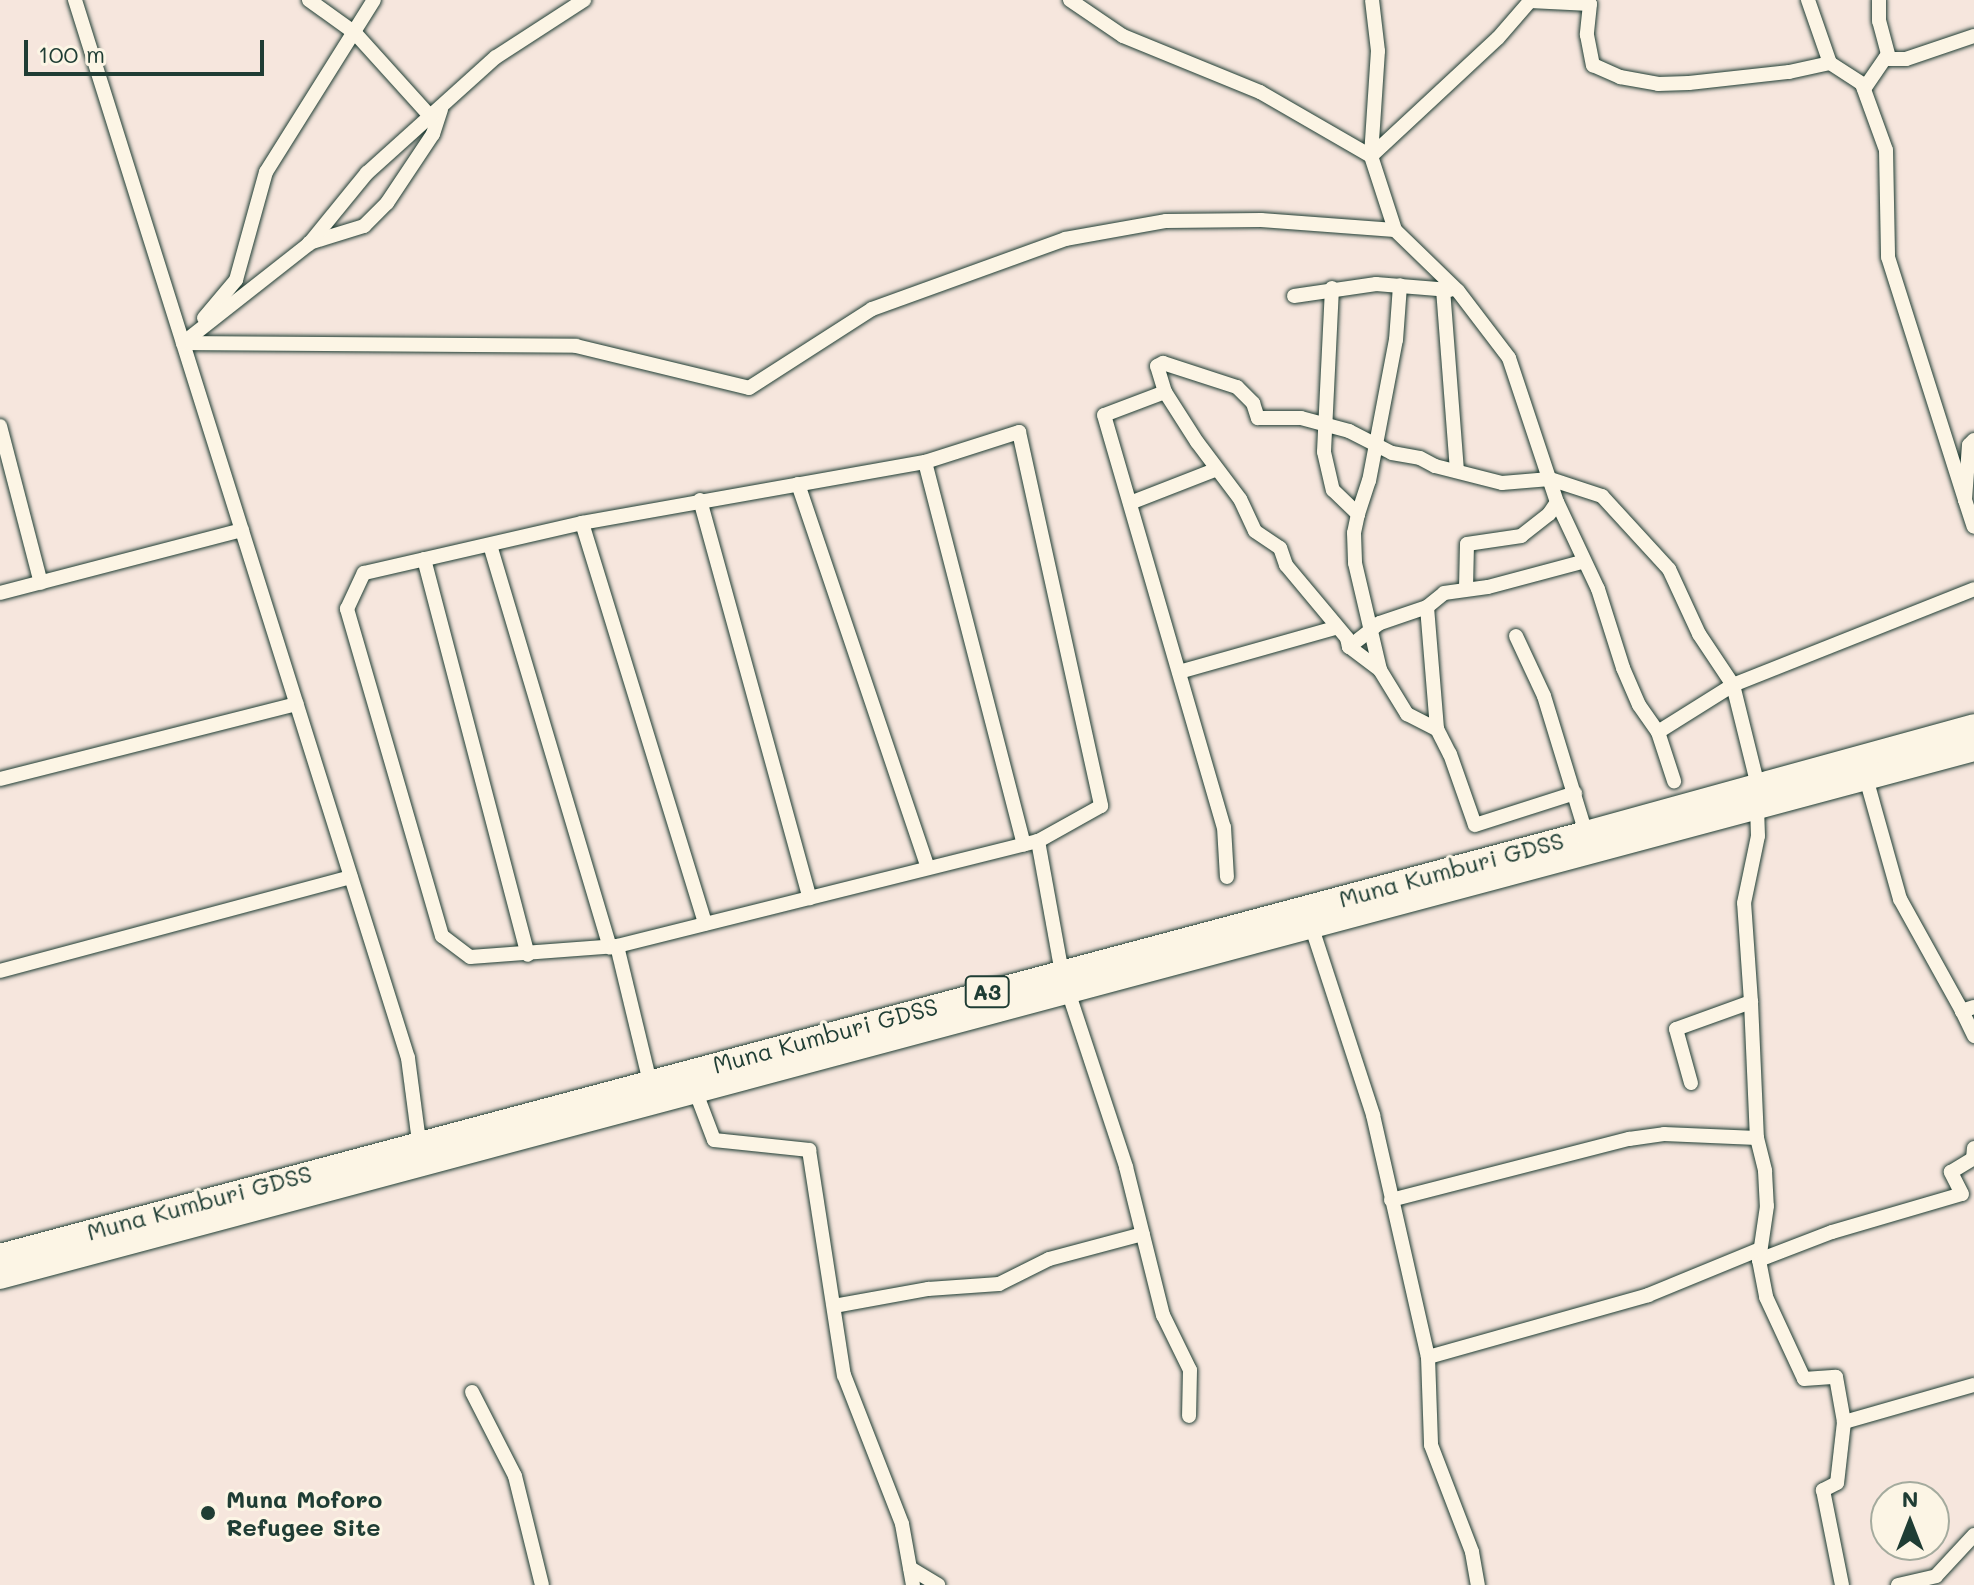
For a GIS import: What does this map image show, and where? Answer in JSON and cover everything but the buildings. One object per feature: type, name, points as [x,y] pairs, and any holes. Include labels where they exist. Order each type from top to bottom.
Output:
[{"type":"highway","name":"Muna Kumburi GDSS","points":[[0,1256],[650,1082],[1064,981],[1311,925],[1757,796],[1974,726]]},
{"type":"highway","name":"Muna Kumburi GDSS","points":[[0,1277],[695,1090],[1064,981],[1586,833],[1757,796],[1866,778],[1974,749]]},
{"type":"street","points":[[75,0],[408,1058],[419,1142]]},
{"type":"street","points":[[309,0],[355,33],[436,112]]},
{"type":"street","points":[[183,343],[236,280],[266,172],[374,0]]},
{"type":"street","points":[[183,343],[309,244],[367,173],[496,57],[584,0]]},
{"type":"street","points":[[1070,0],[1123,36],[1260,92],[1371,156]]},
{"type":"street","points":[[1372,0],[1378,51],[1371,156],[1395,230],[1458,291],[1509,358],[1557,502],[1582,562],[1598,589],[1623,668],[1639,705],[1658,732],[1674,781]]},
{"type":"street","points":[[1808,0],[1830,63],[1862,84],[1886,150],[1888,257],[1974,527]]},
{"type":"street","points":[[1864,89],[1888,54],[1879,21],[1879,0]]},
{"type":"street","points":[[1371,156],[1498,38],[1529,1],[1591,2],[1587,35],[1593,65],[1620,77],[1658,84],[1689,83],[1789,72],[1830,63]]},
{"type":"street","points":[[1885,59],[1906,59],[1974,36]]},
{"type":"street","points":[[309,244],[364,226],[387,203],[433,134],[436,112]]},
{"type":"street","points":[[183,343],[576,346],[749,388],[872,309],[1065,239],[1166,221],[1261,220],[1395,230]]},
{"type":"street","points":[[1294,296],[1332,288],[1400,285],[1458,291]]},
{"type":"street","points":[[1400,285],[1396,340],[1369,481],[1354,533],[1355,563],[1373,629],[1380,670],[1407,714],[1437,729]]},
{"type":"street","points":[[1332,288],[1323,424],[1333,490],[1358,514]]},
{"type":"street","points":[[1443,289],[1457,470]]},
{"type":"street","points":[[1380,670],[1349,647],[1347,638],[1335,628],[1286,565],[1280,548],[1255,531],[1240,499],[1165,392],[1157,366],[1163,363],[1237,387],[1253,403],[1258,418],[1301,418],[1375,443],[1392,453],[1502,483],[1550,479],[1602,496],[1669,569],[1699,634],[1733,685],[1757,796],[1758,836],[1744,903],[1757,1138],[1765,1171],[1767,1206],[1760,1254],[1766,1297],[1804,1379],[1836,1377],[1844,1422],[1837,1483],[1823,1490],[1842,1585]]},
{"type":"street","points":[[1165,392],[1104,415],[1224,827],[1227,877]]},
{"type":"street","points":[[0,426],[41,583]]},
{"type":"street","points":[[1019,432],[1101,806],[1031,842],[613,947],[470,957],[442,936],[347,609],[364,573],[582,523],[925,462],[1019,432]]},
{"type":"street","points":[[1965,500],[1969,445],[1974,440]]},
{"type":"street","points":[[925,462],[1031,842],[1064,981],[1126,1167],[1163,1315],[1190,1370],[1189,1416]]},
{"type":"street","points":[[1130,503],[1217,469]]},
{"type":"street","points":[[798,484],[928,868]]},
{"type":"street","points":[[700,500],[810,898]]},
{"type":"street","points":[[1466,588],[1467,544],[1521,536],[1549,514],[1557,502]]},
{"type":"street","points":[[582,523],[705,924]]},
{"type":"street","points":[[0,593],[242,530]]},
{"type":"street","points":[[490,545],[613,947],[650,1082]]},
{"type":"street","points":[[424,559],[528,955]]},
{"type":"street","points":[[1349,647],[1373,629],[1427,607],[1444,593],[1488,587],[1582,562]]},
{"type":"street","points":[[1658,732],[1733,685],[1974,589]]},
{"type":"street","points":[[1427,607],[1437,729],[1450,754],[1475,825],[1575,793]]},
{"type":"street","points":[[1179,672],[1335,628]]},
{"type":"street","points":[[1516,636],[1544,696],[1586,833]]},
{"type":"street","points":[[0,779],[297,704]]},
{"type":"street","points":[[1866,778],[1900,899],[1968,1009],[1974,1036]]},
{"type":"street","points":[[0,971],[351,877]]},
{"type":"street","points":[[1311,925],[1373,1115],[1428,1357],[1431,1445],[1472,1552],[1478,1585]]},
{"type":"street","points":[[1691,1083],[1676,1029],[1751,1002]]},
{"type":"street","points":[[695,1090],[714,1140],[809,1150],[844,1375],[902,1524],[913,1585]]},
{"type":"street","points":[[1391,1200],[1629,1139],[1664,1134],[1757,1138]]},
{"type":"street","points":[[1428,1357],[1648,1295],[1760,1254],[1968,1195],[1951,1172],[1973,1159],[1974,1148]]},
{"type":"street","points":[[834,1306],[928,1289],[999,1284],[1049,1259],[1143,1234]]},
{"type":"street","points":[[1844,1422],[1973,1389]]},
{"type":"street","points":[[472,1392],[515,1476],[542,1585]]},
{"type":"street","points":[[1898,1585],[1936,1576],[1974,1535]]},
{"type":"street","points":[[910,1568],[938,1585]]},
{"type":"place","name":"Muna Moforo Refugee Site","points":[[208,1513]]}]
